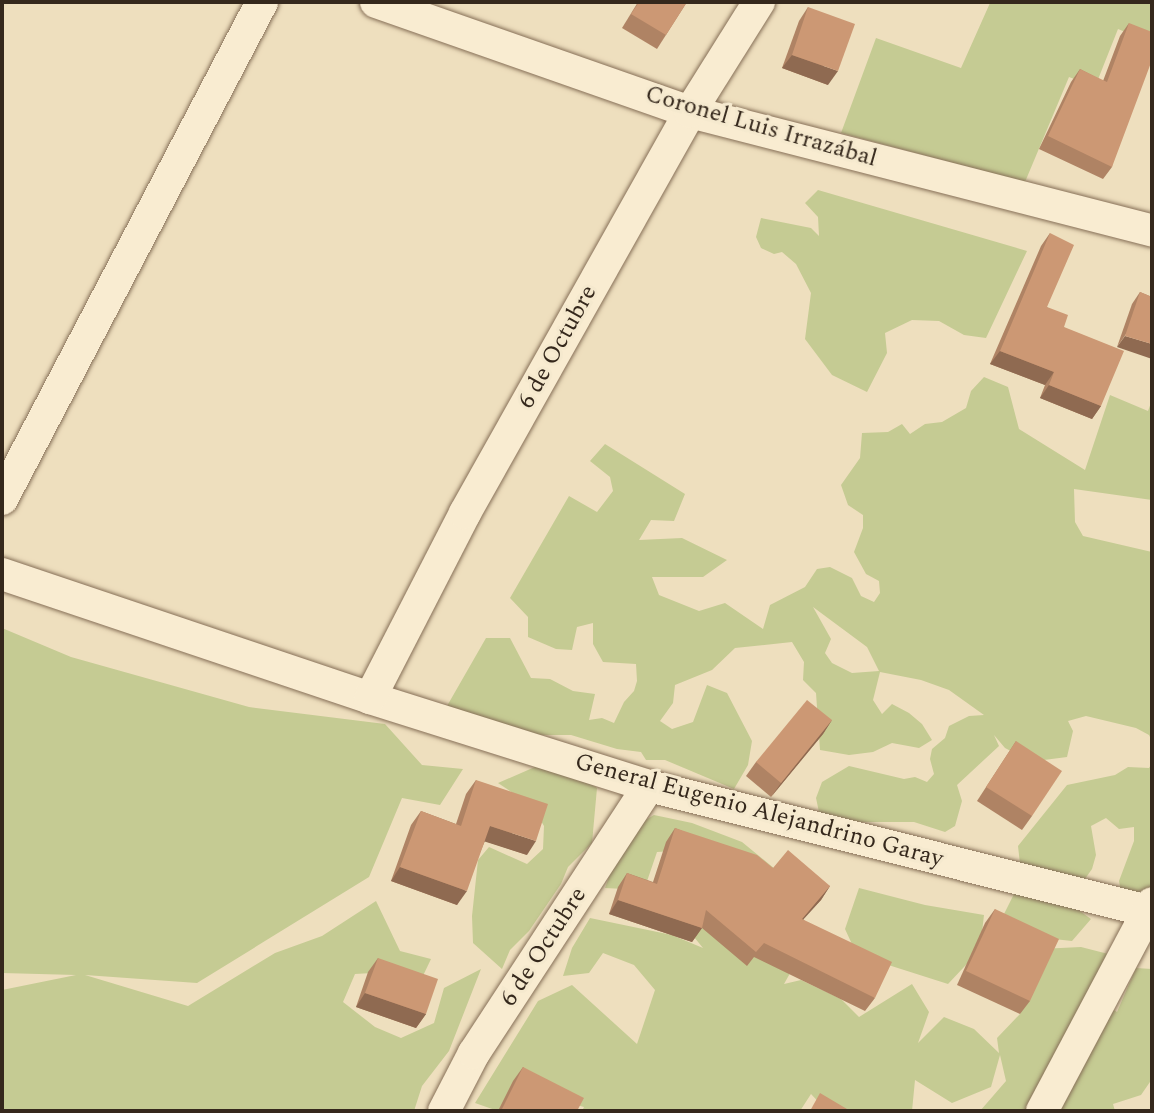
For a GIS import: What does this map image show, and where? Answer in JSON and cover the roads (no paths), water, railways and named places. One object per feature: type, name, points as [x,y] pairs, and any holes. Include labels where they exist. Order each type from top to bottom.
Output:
[{"type":"street","points":[[2,499],[262,2]]},
{"type":"street","name":"Coronel Luis Irrazábal","points":[[376,2],[690,112],[1152,231]]},
{"type":"street","name":"6 de Octubre","points":[[370,698],[465,513],[690,112],[759,2]]},
{"type":"street","name":"General Eugenio Alejandrino Garay","points":[[2,573],[370,698],[649,786],[1151,909]]},
{"type":"street","name":"6 de Octubre","points":[[444,1111],[474,1053],[649,786]]},
{"type":"street","points":[[1042,1111],[1151,909]]}]
